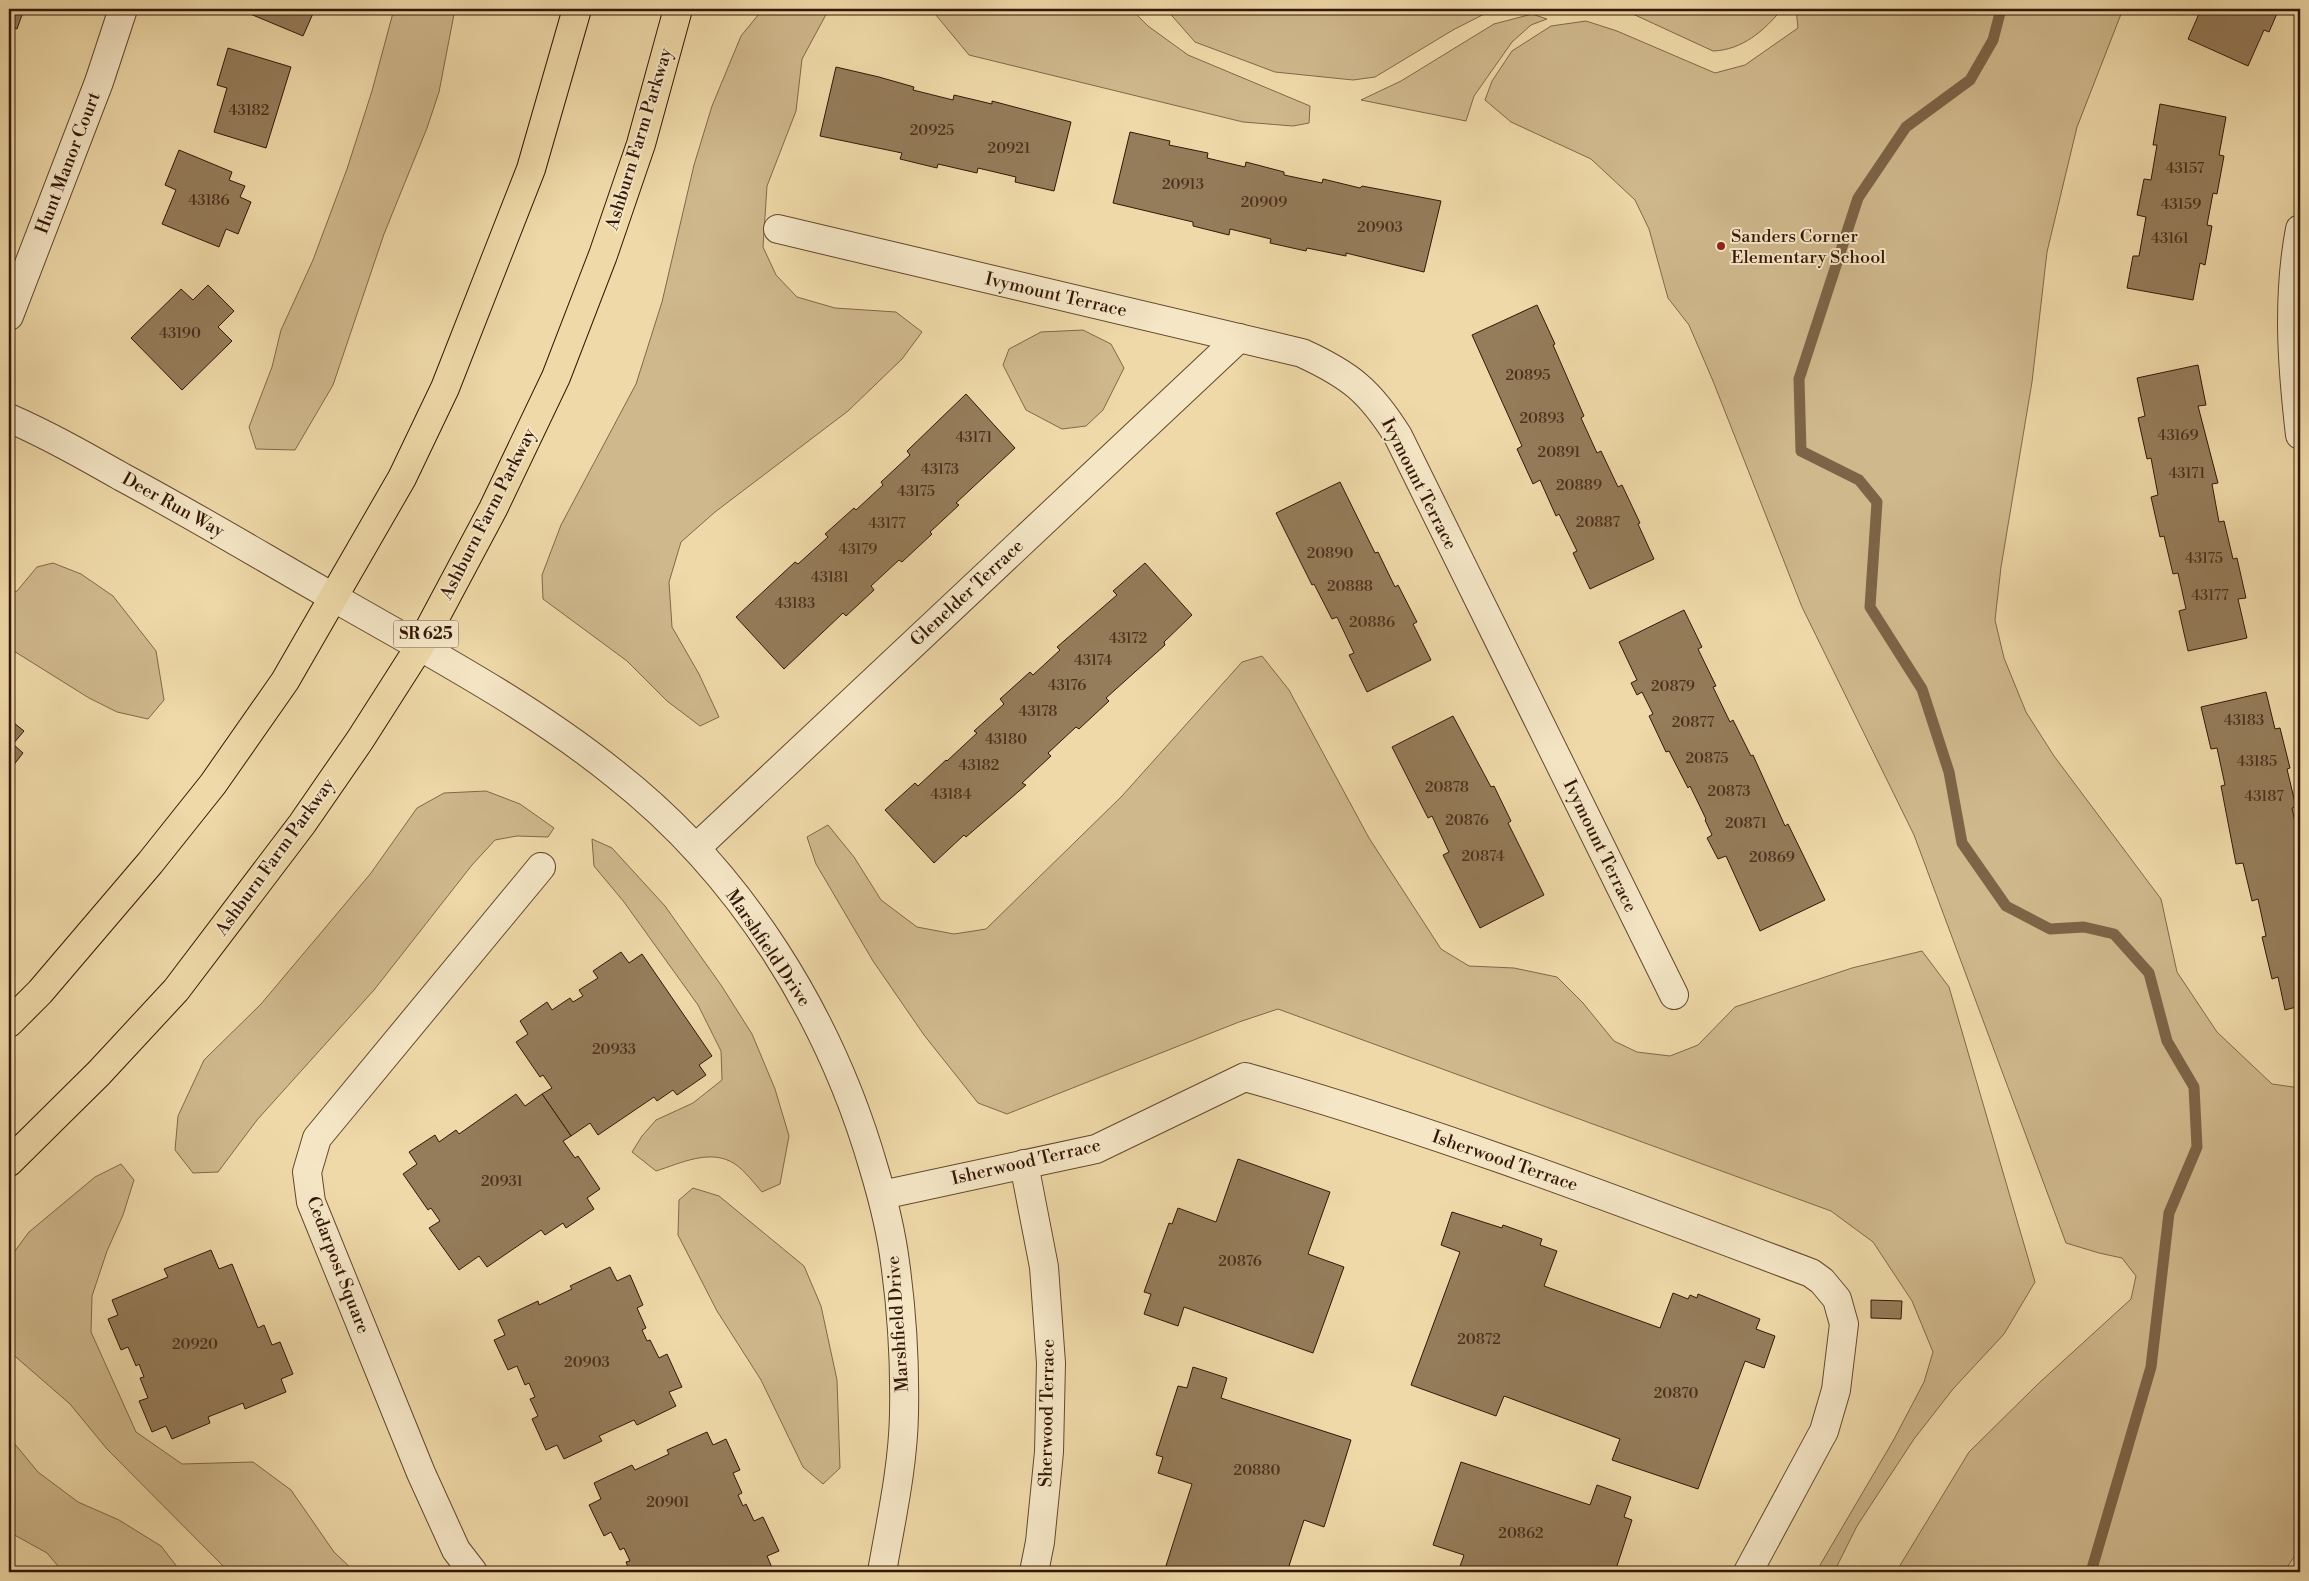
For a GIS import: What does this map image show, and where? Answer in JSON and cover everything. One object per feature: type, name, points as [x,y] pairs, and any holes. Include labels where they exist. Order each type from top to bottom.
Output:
[{"type":"main road","points":[[9,1024],[40,992],[150,863],[213,784],[284,681],[334,598],[402,478],[444,388],[531,169],[577,9]]},
{"type":"main road","name":"Ashburn Farm Parkway","points":[[9,1162],[99,1073],[176,990],[302,824],[360,740],[420,646],[493,509],[556,377],[603,255],[641,144],[678,9]]},
{"type":"street","name":"Hunt Manor Court","points":[[9,316],[99,82],[123,9]]},
{"type":"street","points":[[2300,229],[2291,291],[2293,373],[2300,435]]},
{"type":"street","name":"Ivymount Terrace","points":[[778,230],[1302,353],[1332,366],[1359,385],[1381,409],[1398,436],[1674,995]]},
{"type":"street","name":"Glenelder Terrace","points":[[696,848],[1239,338]]},
{"type":"street","name":"Deer Run Way","points":[[9,418],[44,434],[180,508],[334,598]]},
{"type":"street","name":"Marshfield Drive","points":[[334,598],[420,646],[550,724],[622,779],[696,848],[749,912],[794,981],[833,1054],[863,1130],[882,1195],[895,1260],[902,1337],[904,1417],[897,1492],[882,1572]]},
{"type":"street","name":"Cedarpost Square","points":[[473,1572],[456,1550],[421,1473],[311,1202],[307,1172],[317,1138],[541,867]]},
{"type":"street","name":"Isherwood Terrace","points":[[882,1195],[1096,1149],[1245,1077],[1332,1101],[1590,1190],[1811,1273],[1822,1281],[1837,1298],[1844,1324],[1836,1390],[1824,1431],[1748,1572]]},
{"type":"street","name":"Sherwood Terrace","points":[[1024,1164],[1044,1267],[1051,1362],[1049,1452],[1040,1542],[1034,1572]]},
{"type":"shaded area","points":[[394,9],[455,9],[439,92],[427,128],[384,234],[333,385],[295,450],[256,449],[249,427],[272,367],[281,330],[313,260],[347,169],[372,91]]},
{"type":"shaded area","points":[[763,9],[829,9],[802,59],[796,111],[767,186],[763,247],[776,275],[797,297],[835,308],[896,312],[922,332],[902,359],[848,411],[715,512],[681,542],[669,582],[672,627],[699,674],[719,717],[700,726],[667,701],[627,661],[543,599],[542,575],[561,525],[636,384],[662,302],[694,165],[712,106],[741,36]]},
{"type":"shaded area","points":[[931,9],[1131,9],[1148,26],[1188,55],[1310,106],[1309,123],[1293,126],[1243,122],[969,55]]},
{"type":"shaded area","points":[[1166,9],[1494,9],[1453,30],[1375,77],[1353,80],[1275,72],[1195,42]]},
{"type":"shaded area","points":[[1622,9],[1782,9],[1768,25],[1752,38],[1724,50],[1713,51]]},
{"type":"shaded area","points":[[1796,9],[2123,9],[2077,127],[2047,252],[2032,382],[2001,567],[1995,620],[2004,658],[2026,712],[2054,756],[2161,899],[2177,972],[2217,1032],[2272,1084],[2300,1088],[2300,1255],[2296,1261],[2300,1276],[2300,1548],[2284,1572],[1896,1572],[1969,1452],[2039,1383],[2131,1299],[2136,1276],[2122,1258],[2066,1243],[1914,835],[1802,607],[1689,325],[1668,298],[1649,229],[1635,200],[1591,159],[1511,122],[1485,100],[1492,81],[1512,51],[1551,26],[1586,21],[1617,31],[1715,73],[1745,65],[1798,28]]},
{"type":"shaded area","points":[[1532,14],[1547,19],[1531,25],[1512,42],[1474,96],[1466,121],[1361,100],[1401,81],[1494,24]]},
{"type":"shaded area","points":[[1083,330],[1111,344],[1124,368],[1103,410],[1086,426],[1062,429],[1026,410],[1003,365],[1009,349],[1041,332]]},
{"type":"shaded area","points":[[53,563],[81,574],[113,596],[156,651],[164,700],[148,719],[117,712],[89,698],[9,648],[9,594],[17,591],[37,567]]},
{"type":"shaded area","points":[[1262,656],[1289,690],[1369,838],[1441,949],[1469,966],[1514,968],[1557,977],[1583,1003],[1614,1041],[1637,1052],[1670,1056],[1698,1045],[1735,1007],[1852,968],[1922,951],[1949,987],[2035,1282],[2004,1334],[1953,1389],[1914,1439],[1857,1526],[1834,1572],[1816,1572],[1893,1441],[1924,1382],[1933,1352],[1912,1301],[1873,1242],[1831,1211],[1278,1009],[1239,1022],[1007,1114],[978,1103],[924,1035],[873,961],[816,864],[807,837],[828,825],[854,857],[881,900],[917,927],[954,934],[986,929],[1122,796],[1242,662]]},
{"type":"shaded area","points":[[486,791],[520,804],[554,828],[548,837],[517,836],[495,840],[472,865],[374,990],[257,1120],[218,1172],[193,1173],[175,1150],[178,1116],[204,1060],[261,1004],[371,873],[417,808],[444,793]]},
{"type":"shaded area","points":[[592,839],[612,848],[665,906],[721,985],[752,1034],[775,1089],[789,1136],[780,1184],[762,1192],[735,1164],[726,1159],[716,1157],[696,1158],[656,1171],[632,1152],[642,1136],[656,1120],[693,1103],[722,1080],[721,1051],[698,1005],[624,902],[594,866]]},
{"type":"shaded area","points":[[121,1164],[134,1180],[123,1215],[107,1251],[92,1296],[91,1332],[136,1432],[182,1464],[253,1462],[291,1490],[334,1552],[355,1572],[229,1572],[107,1449],[70,1404],[9,1351],[9,1259],[29,1232],[95,1177]]},
{"type":"shaded area","points":[[693,1188],[719,1196],[804,1266],[821,1306],[837,1380],[840,1468],[823,1484],[803,1467],[761,1380],[717,1311],[678,1235],[679,1200]]},
{"type":"shaded area","points":[[9,1437],[38,1472],[78,1502],[119,1520],[161,1546],[181,1572],[63,1572],[47,1553],[9,1532]]},
{"type":"building","points":[[9,9],[24,9],[17,29],[9,26]]},
{"type":"building","points":[[244,9],[315,9],[303,36],[243,11]]},
{"type":"building","points":[[2201,9],[2279,9],[2269,32],[2264,30],[2248,66],[2188,39]]},
{"type":"building","points":[[228,48],[291,67],[266,148],[214,132],[227,88],[217,85]]},
{"type":"building","points":[[836,67],[879,77],[914,87],[913,90],[953,100],[954,95],[992,104],[992,101],[1071,122],[1054,191],[1015,182],[1016,177],[978,168],[977,173],[938,164],[937,168],[900,159],[902,153],[820,136]]},
{"type":"building","points":[[2160,104],[2226,117],[2219,155],[2224,156],[2217,194],[2213,193],[2207,225],[2212,226],[2205,265],[2200,263],[2193,300],[2127,288],[2133,256],[2139,256],[2146,217],[2137,215],[2144,179],[2151,180],[2157,145],[2153,145]]},
{"type":"building","points":[[1130,132],[1170,141],[1169,145],[1208,153],[1207,158],[1245,167],[1246,162],[1284,172],[1284,175],[1322,183],[1323,179],[1360,188],[1362,186],[1441,201],[1424,272],[1346,253],[1346,256],[1307,248],[1306,251],[1270,243],[1271,239],[1230,229],[1229,235],[1193,226],[1193,222],[1113,203]]},
{"type":"building","points":[[179,150],[232,172],[229,180],[245,186],[240,197],[251,202],[238,234],[226,229],[219,247],[162,224],[176,190],[165,185]]},
{"type":"building","points":[[208,285],[234,311],[218,327],[232,341],[182,390],[131,338],[181,289],[193,300]]},
{"type":"building","points":[[1537,305],[1555,344],[1553,345],[1584,416],[1581,418],[1597,453],[1601,451],[1618,487],[1622,485],[1654,559],[1590,589],[1573,553],[1577,551],[1559,514],[1556,516],[1540,480],[1533,484],[1517,449],[1522,446],[1472,335]]},
{"type":"building","points":[[2198,365],[2206,405],[2198,406],[2218,483],[2212,484],[2219,522],[2224,521],[2233,559],[2237,558],[2246,598],[2238,599],[2247,638],[2188,651],[2179,611],[2186,609],[2178,573],[2173,574],[2164,536],[2160,537],[2151,497],[2158,495],[2151,458],[2147,459],[2138,418],[2145,416],[2137,378]]},
{"type":"building","points":[[966,394],[1015,448],[956,503],[959,505],[930,532],[932,534],[902,562],[899,560],[871,586],[874,590],[846,616],[843,613],[784,669],[736,617],[795,562],[798,564],[828,537],[825,534],[854,508],[856,510],[883,485],[881,482],[910,455],[907,451]]},
{"type":"building","points":[[1340,482],[1375,553],[1378,552],[1395,587],[1398,585],[1417,622],[1413,624],[1431,660],[1367,692],[1349,655],[1354,653],[1337,617],[1332,619],[1314,584],[1312,585],[1276,513]]},
{"type":"building","points":[[1145,563],[1192,615],[1164,642],[1165,645],[1106,698],[1109,701],[1079,729],[1076,727],[1048,753],[1051,756],[1022,783],[1026,785],[966,837],[964,835],[934,863],[885,810],[915,783],[918,786],[977,733],[974,731],[1004,704],[1000,699],[1030,672],[1033,675],[1060,650],[1057,647],[1117,595],[1113,591]]},
{"type":"building","points":[[1684,610],[1702,647],[1698,649],[1716,686],[1713,687],[1730,722],[1733,720],[1751,756],[1753,755],[1785,826],[1788,824],[1825,900],[1760,931],[1726,856],[1718,859],[1707,838],[1712,835],[1706,819],[1690,786],[1688,788],[1669,751],[1666,752],[1649,716],[1653,714],[1642,692],[1637,695],[1631,683],[1637,680],[1619,642]]},
{"type":"building","points":[[2266,692],[2275,729],[2280,728],[2290,768],[2287,769],[2296,807],[2292,808],[2300,846],[2300,1006],[2285,1010],[2278,977],[2272,979],[2262,937],[2266,936],[2258,899],[2252,901],[2243,863],[2236,864],[2221,786],[2225,785],[2217,748],[2211,749],[2201,707]]},
{"type":"building","points":[[1453,716],[1491,787],[1494,786],[1511,821],[1508,823],[1544,895],[1480,928],[1443,855],[1449,852],[1432,816],[1428,818],[1392,747]]},
{"type":"building","points":[[9,719],[24,731],[13,744],[23,753],[9,771]]},
{"type":"building","points":[[621,952],[629,963],[642,954],[712,1056],[699,1065],[706,1075],[677,1095],[673,1090],[657,1101],[654,1097],[598,1135],[590,1123],[571,1136],[542,1094],[552,1088],[543,1075],[540,1077],[516,1042],[528,1034],[520,1021],[547,1002],[552,1010],[570,998],[573,1002],[583,996],[579,990],[598,978],[593,971]]},
{"type":"building","points":[[516,1094],[525,1106],[542,1094],[571,1136],[563,1141],[575,1158],[578,1156],[600,1189],[587,1198],[594,1209],[566,1228],[563,1223],[545,1235],[541,1230],[487,1267],[479,1256],[459,1270],[429,1228],[440,1221],[431,1208],[428,1210],[403,1174],[417,1164],[409,1152],[435,1135],[439,1142],[456,1130],[459,1134]]},
{"type":"building","points":[[1238,1159],[1330,1192],[1308,1254],[1344,1267],[1313,1353],[1184,1307],[1178,1326],[1144,1314],[1151,1294],[1144,1292],[1169,1223],[1172,1224],[1178,1208],[1216,1222]]},
{"type":"building","points":[[1452,1212],[1502,1228],[1503,1225],[1542,1239],[1540,1245],[1557,1251],[1544,1286],[1660,1328],[1673,1293],[1688,1299],[1690,1295],[1697,1298],[1698,1294],[1760,1319],[1756,1329],[1775,1336],[1764,1368],[1745,1361],[1698,1489],[1612,1460],[1620,1439],[1504,1396],[1496,1416],[1411,1385],[1460,1252],[1441,1245]]},
{"type":"building","points":[[211,1250],[219,1269],[232,1264],[258,1328],[264,1325],[272,1345],[280,1342],[293,1374],[281,1379],[286,1392],[245,1409],[243,1403],[208,1417],[210,1423],[172,1439],[166,1426],[152,1432],[139,1401],[148,1398],[140,1378],[144,1377],[139,1364],[136,1366],[128,1347],[121,1350],[108,1319],[118,1315],[112,1300],[168,1277],[164,1269]]},
{"type":"building","points":[[610,1267],[617,1281],[630,1275],[643,1305],[637,1308],[646,1328],[642,1330],[647,1341],[650,1340],[659,1358],[667,1354],[682,1387],[669,1392],[676,1406],[637,1425],[634,1420],[599,1436],[602,1441],[564,1459],[557,1445],[546,1450],[532,1419],[538,1416],[530,1399],[535,1397],[529,1383],[525,1385],[517,1366],[508,1370],[494,1340],[505,1335],[498,1320],[538,1301],[539,1305],[572,1289],[570,1286]]},
{"type":"building","points":[[1871,1300],[1902,1301],[1901,1319],[1871,1318]]},
{"type":"building","points":[[1193,1367],[1227,1378],[1221,1398],[1351,1440],[1324,1527],[1304,1520],[1287,1572],[1164,1572],[1192,1484],[1158,1473],[1163,1457],[1156,1455],[1178,1386],[1187,1388]]},
{"type":"building","points":[[707,1432],[713,1445],[726,1439],[740,1470],[733,1473],[742,1493],[738,1495],[743,1506],[746,1504],[754,1521],[763,1517],[779,1551],[767,1556],[773,1570],[768,1572],[630,1572],[626,1562],[630,1561],[624,1548],[620,1550],[611,1532],[604,1536],[589,1505],[601,1499],[594,1483],[632,1465],[635,1470],[669,1454],[667,1450]]},
{"type":"building","points":[[1461,1462],[1590,1505],[1597,1485],[1631,1497],[1624,1517],[1632,1520],[1615,1572],[1458,1572],[1464,1555],[1433,1545]]},
{"type":"waterway","points":[[2001,9],[1993,40],[1970,80],[1906,127],[1858,198],[1799,379],[1801,451],[1859,480],[1877,502],[1870,607],[1922,689],[1949,772],[1962,843],[2006,906],[2050,929],[2084,927],[2114,934],[2149,973],[2167,1041],[2194,1087],[2197,1147],[2169,1213],[2151,1367],[2091,1572]]},
{"type":"place","name":"Sanders Corner Elementary School","points":[[1721,246]]}]
